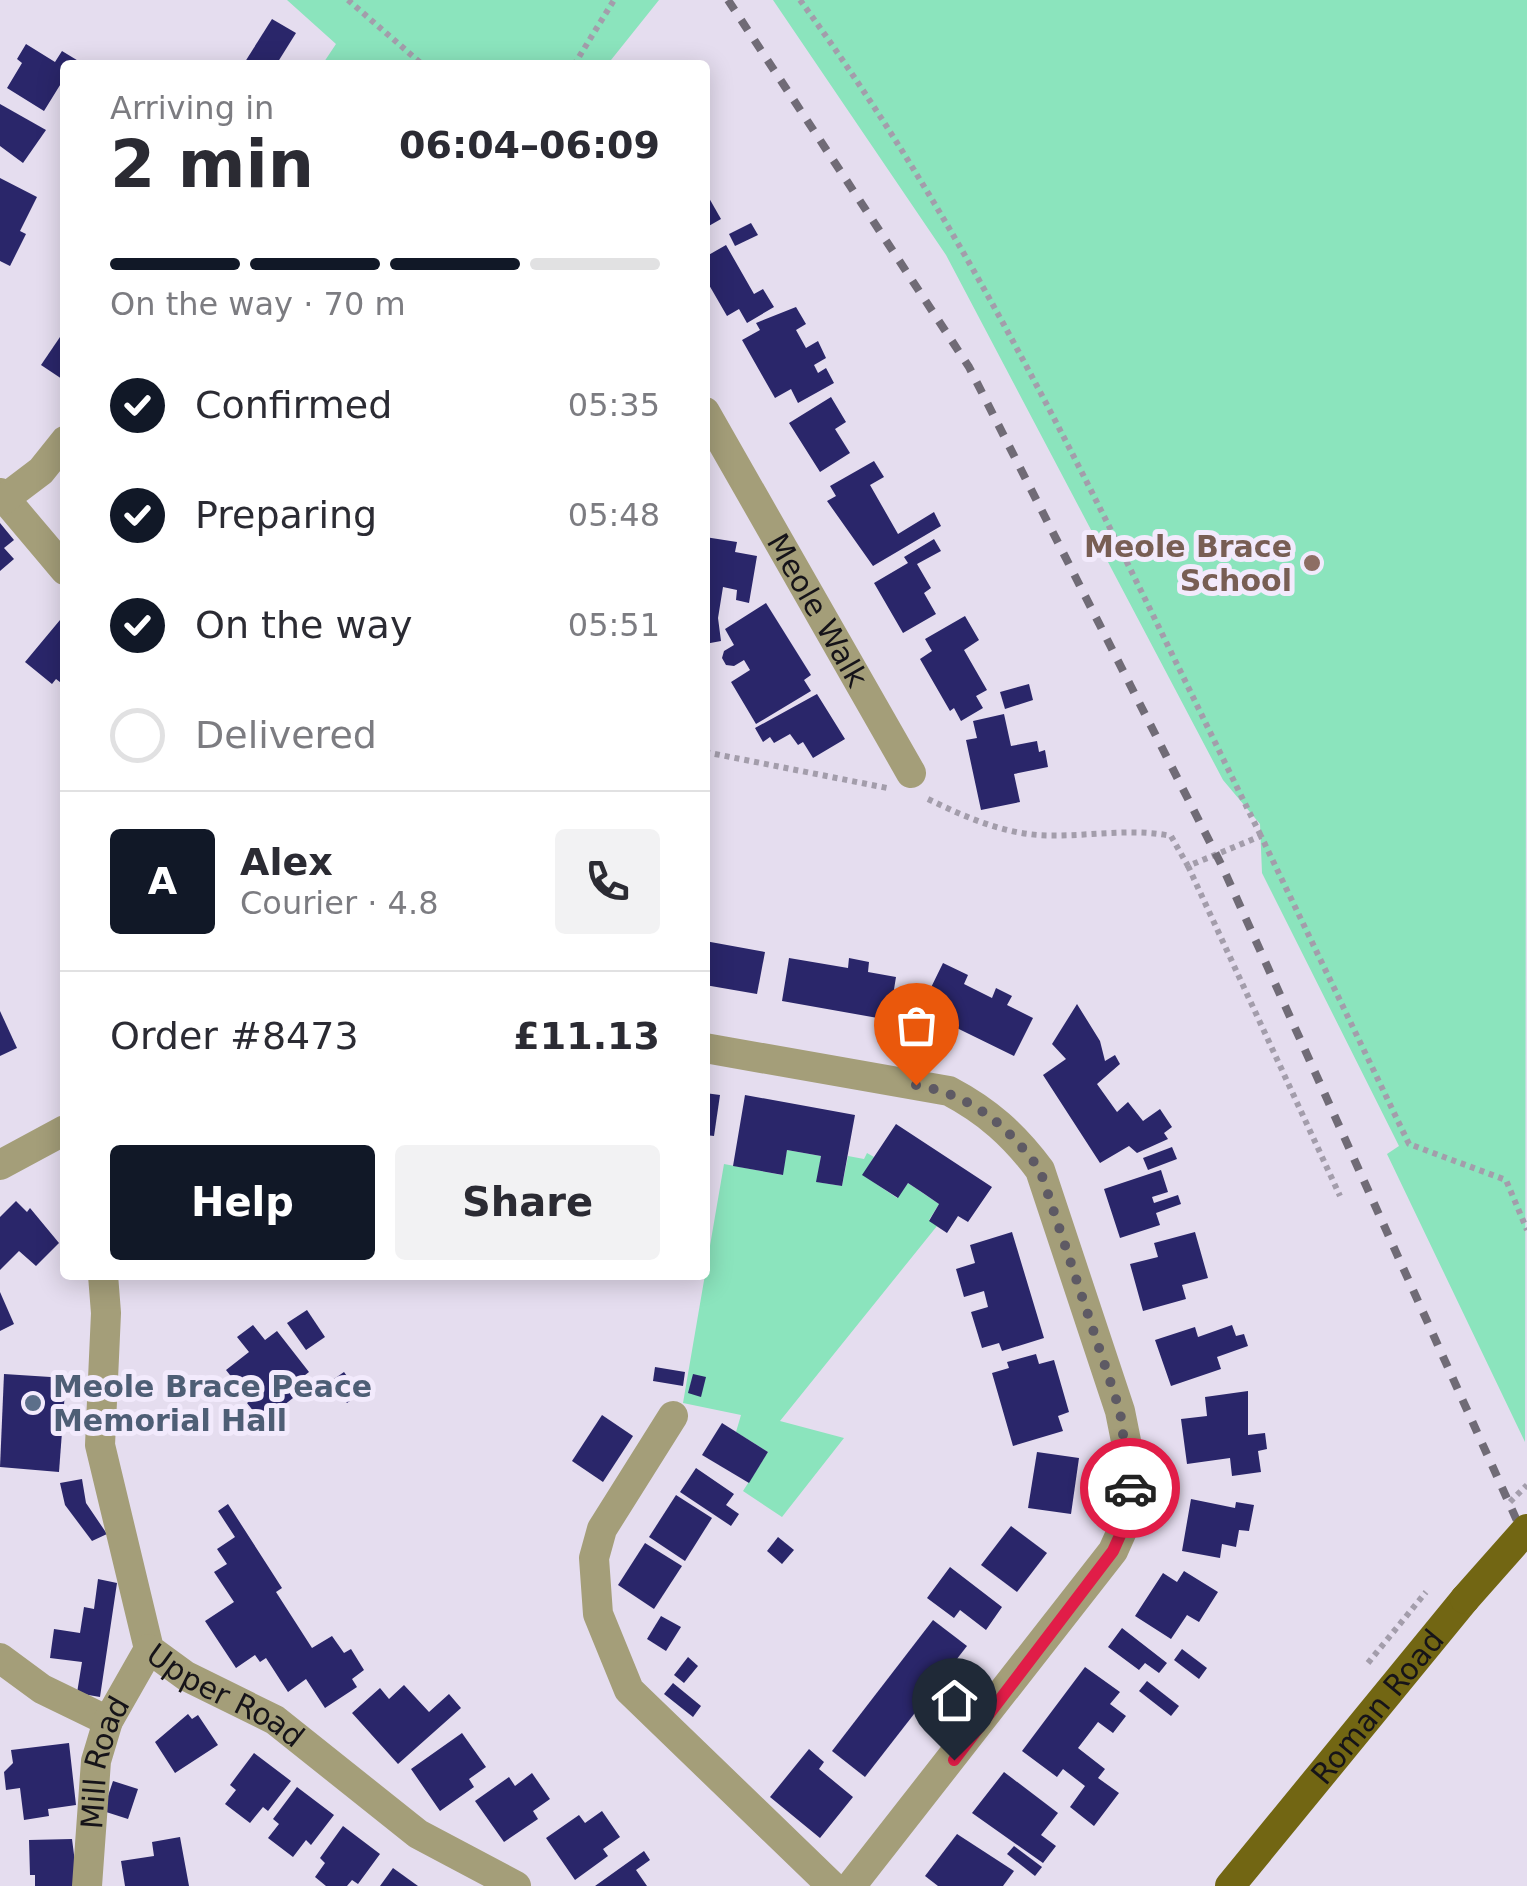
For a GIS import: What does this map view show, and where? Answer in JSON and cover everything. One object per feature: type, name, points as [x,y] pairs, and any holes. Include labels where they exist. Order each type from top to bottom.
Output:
[{"type":"main road","name":"Roman Road","points":[[1230,1886],[1527,1529]]},
{"type":"street","points":[[60,446],[41,471],[2,496],[60,564]]},
{"type":"street","name":"Meole Walk","points":[[715,451],[911,773]]},
{"type":"street","points":[[710,1049],[949,1090],[984,1110],[1018,1141],[1040,1170],[1120,1411],[1130,1466],[1130,1513],[1113,1551],[851,1886]]},
{"type":"street","points":[[0,1165],[60,1133]]},
{"type":"street","name":"Upper Road","points":[[103,1280],[106,1313],[100,1445],[149,1649],[186,1676],[275,1720],[418,1834],[516,1886]]},
{"type":"street","points":[[673,1416],[602,1529],[594,1558],[598,1614],[628,1690],[832,1886]]},
{"type":"street","name":"Mill Road","points":[[87,1886],[96,1761],[108,1720],[149,1649]]},
{"type":"street","points":[[0,1658],[42,1689],[108,1720]]},
{"type":"path","points":[[348,0],[416,60]]},
{"type":"path","points":[[577,60],[614,0]]},
{"type":"path","points":[[800,0],[842,58],[979,275],[1261,836],[1409,1144],[1506,1180],[1527,1230]]},
{"type":"path","points":[[1151,832],[1171,836],[1188,866],[1340,1196]]},
{"type":"path","points":[[1188,866],[1261,836]]},
{"type":"green space","points":[[287,0],[659,0],[611,60],[325,60],[336,44]]},
{"type":"green space","name":"Meole Brace School","points":[[773,0],[1527,0],[1525,1442],[1387,1154],[1399,1146],[1262,873],[1260,824],[1223,780],[946,255]]},
{"type":"green space","points":[[787,1150],[821,1156],[817,1182],[842,1186],[848,1156],[864,1159],[867,1153],[874,1157],[863,1175],[897,1198],[908,1183],[939,1204],[929,1220],[937,1226],[780,1421],[844,1438],[782,1517],[743,1491],[768,1452],[736,1432],[741,1415],[683,1403],[704,1280],[710,1280],[710,1246],[724,1164],[782,1175]]},
{"type":"building","points":[[272,19],[296,33],[279,60],[246,60]]},
{"type":"building","points":[[26,44],[55,62],[62,51],[77,60],[60,60],[60,85],[44,111],[7,88],[22,63],[17,59]]},
{"type":"building","points":[[0,104],[46,130],[23,163],[0,146]]},
{"type":"building","points":[[0,178],[37,197],[20,231],[26,234],[10,266],[0,261]]},
{"type":"building","points":[[710,200],[721,219],[710,225]]},
{"type":"building","points":[[751,223],[758,235],[735,246],[729,234]]},
{"type":"building","points":[[726,245],[754,294],[763,289],[774,307],[747,323],[739,309],[727,316],[710,287],[710,254]]},
{"type":"building","points":[[796,307],[806,324],[796,330],[806,348],[818,341],[826,358],[814,365],[818,373],[826,368],[834,383],[798,403],[791,389],[775,398],[742,340],[760,330],[756,323]]},
{"type":"building","points":[[60,337],[60,378],[41,365]]},
{"type":"building","points":[[831,397],[846,422],[835,429],[850,453],[820,472],[789,423]]},
{"type":"building","points":[[874,461],[884,477],[870,485],[898,534],[934,512],[941,526],[873,566],[827,501],[836,496],[830,486]]},
{"type":"building","points":[[0,523],[14,540],[4,548],[14,559],[0,571]]},
{"type":"building","points":[[710,538],[737,542],[735,552],[757,556],[749,603],[736,600],[737,590],[723,587],[718,618],[721,641],[710,643]]},
{"type":"building","points":[[934,539],[941,551],[917,564],[931,588],[924,593],[936,614],[903,633],[874,583],[908,563],[904,557]]},
{"type":"building","points":[[766,603],[811,675],[804,680],[811,691],[756,724],[731,682],[750,670],[744,660],[734,666],[726,665],[722,658],[724,651],[734,645],[725,629]]},
{"type":"building","points":[[965,616],[979,640],[964,650],[987,690],[976,696],[983,708],[961,721],[954,708],[950,711],[920,659],[932,651],[925,639]]},
{"type":"building","points":[[60,620],[60,682],[56,679],[52,684],[25,662]]},
{"type":"building","points":[[1029,684],[1033,700],[1005,709],[1000,692]]},
{"type":"building","points":[[817,694],[845,739],[813,758],[803,742],[798,745],[790,734],[774,743],[770,737],[763,742],[755,728]]},
{"type":"building","points":[[1004,714],[1011,746],[1037,741],[1039,752],[1045,750],[1048,767],[1014,774],[1020,802],[981,810],[966,740],[977,738],[973,721]]},
{"type":"building","points":[[710,942],[765,952],[757,994],[710,986]]},
{"type":"building","points":[[789,958],[848,968],[849,958],[869,962],[868,972],[896,977],[889,1020],[782,1001]]},
{"type":"building","points":[[943,963],[968,975],[964,984],[992,998],[996,988],[1012,996],[1007,1005],[1033,1018],[1014,1056],[920,1010]]},
{"type":"building","points":[[1077,1004],[1100,1041],[1105,1061],[1115,1055],[1120,1064],[1097,1084],[1117,1112],[1128,1102],[1143,1121],[1160,1109],[1172,1127],[1164,1133],[1168,1139],[1137,1153],[1129,1146],[1100,1163],[1043,1075],[1066,1059],[1052,1044]]},
{"type":"building","points":[[0,1011],[17,1048],[0,1056]]},
{"type":"building","points":[[710,1094],[720,1095],[714,1136],[710,1136]]},
{"type":"building","points":[[745,1095],[855,1115],[842,1186],[816,1182],[821,1156],[787,1150],[783,1175],[733,1166]]},
{"type":"building","points":[[896,1124],[992,1187],[968,1222],[958,1216],[947,1233],[929,1221],[939,1204],[923,1193],[908,1183],[898,1198],[862,1175]]},
{"type":"building","points":[[1172,1147],[1177,1159],[1148,1170],[1143,1158]]},
{"type":"building","points":[[1161,1170],[1168,1192],[1152,1197],[1154,1203],[1178,1195],[1181,1204],[1156,1213],[1160,1225],[1120,1238],[1104,1189]]},
{"type":"building","points":[[16,1201],[27,1212],[30,1208],[59,1243],[36,1266],[19,1251],[0,1270],[0,1217]]},
{"type":"building","points":[[1012,1232],[1044,1338],[1002,1351],[999,1343],[982,1348],[971,1312],[988,1307],[984,1291],[964,1297],[956,1269],[975,1263],[970,1245]]},
{"type":"building","points":[[1195,1232],[1208,1278],[1182,1285],[1186,1299],[1143,1311],[1130,1264],[1158,1257],[1154,1243]]},
{"type":"building","points":[[0,1292],[14,1324],[0,1331]]},
{"type":"building","points":[[307,1310],[325,1337],[306,1350],[287,1323]]},
{"type":"building","points":[[253,1325],[265,1340],[277,1331],[309,1372],[287,1389],[293,1398],[274,1413],[270,1408],[258,1417],[247,1403],[260,1393],[247,1376],[237,1384],[226,1370],[249,1352],[237,1337]]},
{"type":"building","points":[[1232,1325],[1236,1336],[1244,1334],[1248,1346],[1217,1357],[1221,1369],[1171,1386],[1155,1340],[1195,1327],[1198,1337]]},
{"type":"building","points":[[1036,1354],[1039,1364],[1054,1360],[1069,1412],[1058,1416],[1063,1431],[1013,1446],[992,1373],[1009,1368],[1007,1362]]},
{"type":"building","points":[[655,1367],[685,1372],[683,1386],[653,1381]]},
{"type":"building","points":[[344,1372],[360,1394],[347,1403],[331,1381]]},
{"type":"building","name":"Meole Brace Peace Memorial Hall","points":[[4,1374],[66,1378],[59,1472],[0,1467]]},
{"type":"building","points":[[693,1374],[706,1377],[701,1397],[688,1393]]},
{"type":"building","points":[[1248,1391],[1248,1435],[1265,1433],[1267,1449],[1258,1451],[1261,1472],[1232,1476],[1230,1458],[1187,1464],[1181,1419],[1207,1416],[1205,1397]]},
{"type":"building","points":[[602,1415],[633,1436],[603,1482],[572,1461]]},
{"type":"building","points":[[722,1423],[768,1452],[749,1483],[702,1455]]},
{"type":"building","points":[[1037,1452],[1079,1458],[1071,1514],[1028,1508]]},
{"type":"building","points":[[696,1468],[734,1494],[726,1505],[739,1514],[731,1526],[680,1492]]},
{"type":"building","points":[[82,1479],[86,1503],[107,1534],[92,1541],[65,1505],[60,1483]]},
{"type":"building","points":[[676,1495],[712,1518],[685,1561],[649,1537]]},
{"type":"building","points":[[1191,1499],[1235,1508],[1236,1502],[1254,1505],[1249,1531],[1239,1530],[1236,1547],[1222,1544],[1220,1558],[1182,1551]]},
{"type":"building","points":[[228,1504],[282,1588],[276,1592],[312,1648],[332,1636],[344,1653],[351,1649],[364,1670],[352,1679],[357,1687],[325,1708],[306,1679],[288,1692],[266,1658],[260,1662],[255,1655],[236,1668],[205,1621],[234,1602],[214,1572],[227,1564],[217,1549],[235,1537],[218,1511]]},
{"type":"building","points":[[1011,1526],[1047,1553],[1017,1592],[981,1565]]},
{"type":"building","points":[[778,1537],[794,1550],[782,1564],[767,1551]]},
{"type":"building","points":[[645,1543],[682,1566],[654,1609],[618,1585]]},
{"type":"building","points":[[950,1567],[1002,1607],[986,1630],[960,1610],[954,1618],[927,1598]]},
{"type":"building","points":[[1184,1571],[1218,1592],[1199,1622],[1187,1615],[1171,1639],[1135,1616],[1163,1573],[1177,1582]]},
{"type":"building","points":[[98,1579],[117,1583],[100,1697],[77,1693],[82,1662],[50,1658],[54,1629],[80,1633],[84,1607],[94,1609]]},
{"type":"building","points":[[661,1616],[681,1627],[666,1651],[647,1639]]},
{"type":"building","points":[[933,1620],[967,1646],[865,1777],[832,1751]]},
{"type":"building","points":[[1122,1628],[1167,1663],[1159,1673],[1145,1663],[1139,1670],[1108,1647]]},
{"type":"building","points":[[1182,1649],[1207,1668],[1199,1679],[1174,1660]]},
{"type":"building","points":[[688,1657],[698,1666],[684,1683],[674,1675]]},
{"type":"building","points":[[1085,1667],[1120,1692],[1110,1704],[1126,1716],[1113,1733],[1098,1722],[1078,1748],[1105,1769],[1098,1778],[1119,1793],[1094,1826],[1070,1807],[1085,1786],[1063,1769],[1057,1777],[1022,1751]]},
{"type":"building","points":[[1147,1681],[1179,1706],[1171,1716],[1139,1691]]},
{"type":"building","points":[[673,1683],[701,1706],[693,1717],[664,1694]]},
{"type":"building","points":[[404,1685],[429,1712],[449,1694],[461,1708],[398,1764],[352,1713],[380,1688],[389,1699]]},
{"type":"building","points":[[188,1714],[192,1719],[198,1715],[218,1745],[175,1773],[155,1742]]},
{"type":"building","points":[[462,1733],[486,1767],[469,1779],[474,1787],[440,1811],[411,1769]]},
{"type":"building","points":[[69,1743],[76,1805],[48,1809],[49,1816],[24,1820],[20,1788],[6,1790],[4,1772],[13,1763],[11,1750]]},
{"type":"building","points":[[809,1749],[824,1762],[819,1769],[853,1797],[820,1838],[770,1797]]},
{"type":"building","points":[[254,1753],[291,1781],[268,1811],[263,1807],[250,1823],[225,1804],[236,1790],[230,1785]]},
{"type":"building","points":[[1004,1772],[1058,1813],[1041,1835],[1056,1846],[1043,1863],[972,1813]]},
{"type":"building","points":[[532,1773],[550,1799],[533,1811],[538,1819],[504,1842],[475,1801],[509,1777],[515,1786]]},
{"type":"building","points":[[113,1781],[138,1789],[128,1819],[103,1811]]},
{"type":"building","points":[[297,1787],[334,1815],[311,1845],[306,1840],[293,1857],[268,1838],[279,1824],[273,1819]]},
{"type":"building","points":[[602,1811],[620,1837],[603,1849],[608,1856],[575,1880],[546,1838],[579,1815],[585,1823]]},
{"type":"building","points":[[343,1826],[380,1854],[358,1884],[352,1880],[347,1886],[326,1886],[315,1877],[325,1863],[320,1858]]},
{"type":"building","points":[[957,1834],[1014,1871],[1003,1886],[938,1886],[925,1876]]},
{"type":"building","points":[[180,1837],[189,1886],[125,1886],[121,1861],[154,1856],[152,1842]]},
{"type":"building","points":[[72,1839],[78,1886],[35,1886],[35,1875],[30,1875],[29,1840]]},
{"type":"building","points":[[1014,1846],[1042,1867],[1035,1876],[1007,1854]]},
{"type":"building","points":[[644,1851],[650,1860],[636,1870],[647,1886],[595,1886]]},
{"type":"building","points":[[393,1868],[418,1886],[380,1886]]},
{"type":"railway","points":[[728,0],[969,367],[1223,868],[1527,1543]]},
{"type":"way so far","points":[[916,1085],[949,1090],[984,1110],[1018,1141],[1040,1170],[1120,1411],[1130,1488]]},
{"type":"place","name":"Meole Brace School","points":[[1312,563]]},
{"type":"place","name":"Meole Brace Peace Memorial Hall","points":[[33,1403]]},
{"type":"route","points":[[954,1760],[1113,1551],[1130,1513],[1130,1488]]}]
